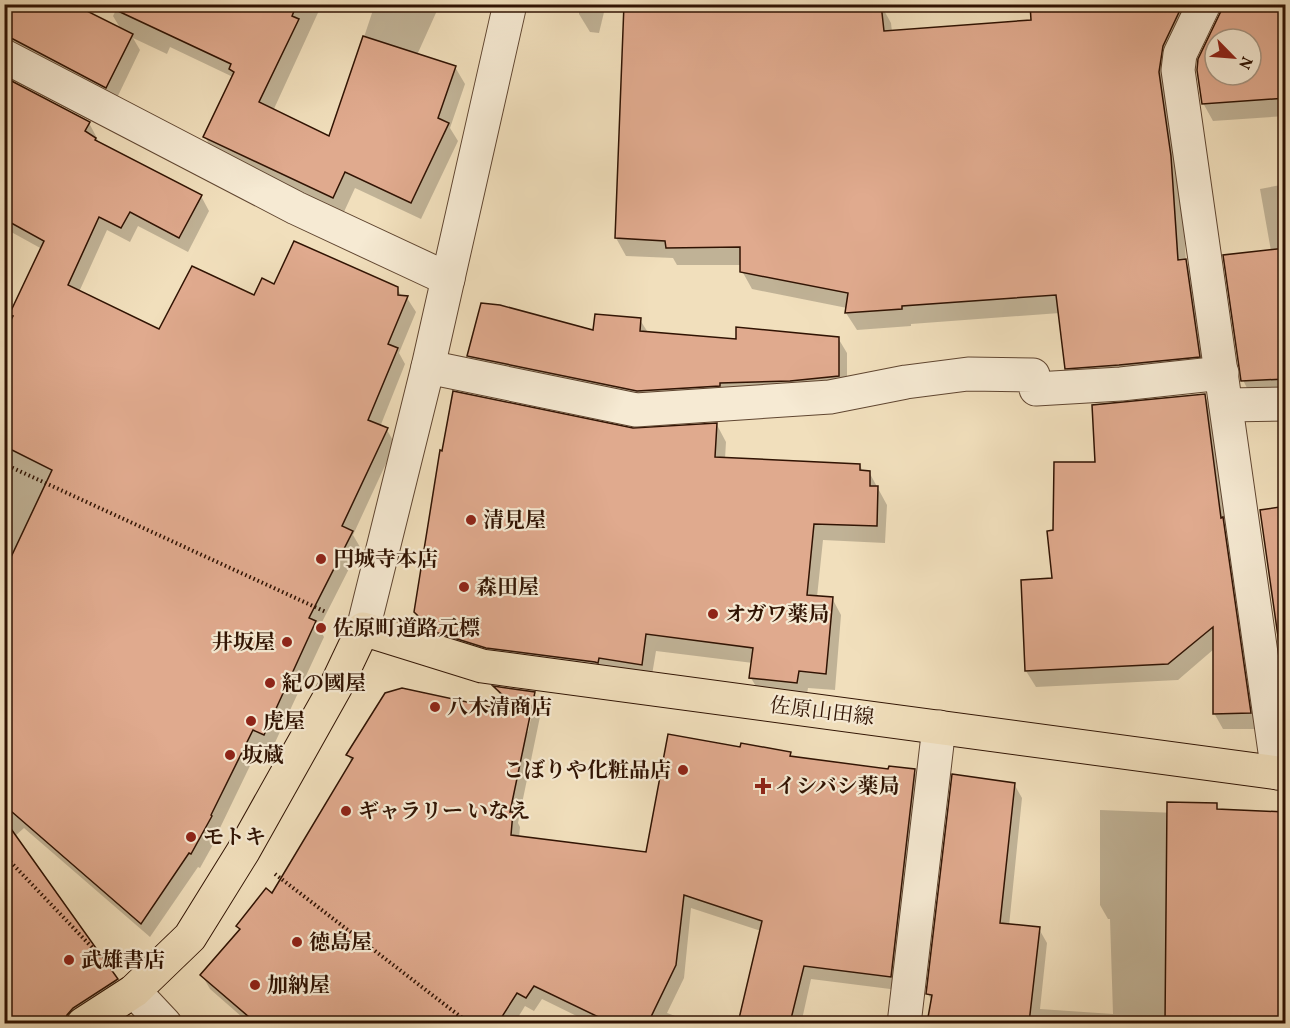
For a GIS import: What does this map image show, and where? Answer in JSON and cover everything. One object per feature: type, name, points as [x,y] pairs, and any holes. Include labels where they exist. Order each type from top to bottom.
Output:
[{"type":"main road","name":"佐原山田線","points":[[363,629],[482,666],[1282,773]]},
{"type":"main road","points":[[83,1023],[134,991],[190,937],[244,850],[336,686],[363,629]]},
{"type":"street","points":[[363,629],[428,367],[510,4]]},
{"type":"street","points":[[1204,4],[1180,54],[1178,69],[1282,773]]},
{"type":"street","points":[[4,56],[296,208],[448,279]]},
{"type":"street","points":[[428,367],[636,410],[830,397],[906,382],[968,374],[1033,375],[1036,389],[1121,384],[1222,373]]},
{"type":"street","points":[[1226,405],[1286,404]]},
{"type":"street","points":[[904,1023],[939,727]]},
{"type":"street","points":[[134,991],[165,1023]]},
{"type":"path","points":[[4,464],[363,629]]},
{"type":"path","points":[[244,850],[470,1023]]},
{"type":"path","points":[[4,855],[134,991]]},
{"type":"building","points":[[4,4],[73,4],[133,34],[106,88],[13,39],[4,37]]},
{"type":"building","points":[[103,4],[297,4],[292,16],[299,19],[259,102],[329,136],[363,36],[456,66],[438,118],[449,123],[411,203],[345,172],[333,198],[203,137],[234,72],[229,69],[231,64]]},
{"type":"building","points":[[624,4],[881,4],[884,31],[1031,20],[1030,4],[1178,4],[1176,8],[1181,8],[1163,46],[1159,72],[1171,156],[1178,260],[1186,259],[1200,357],[1065,369],[1056,295],[902,306],[902,309],[845,313],[848,293],[740,272],[740,247],[666,248],[665,241],[615,238]]},
{"type":"building","points":[[1222,9],[1286,11],[1286,98],[1202,104],[1197,70],[1198,59],[1203,49],[1203,87],[1263,87],[1263,27],[1213,27]]},
{"type":"building","points":[[4,77],[90,122],[85,131],[96,138],[95,140],[202,195],[179,238],[130,212],[121,228],[99,217],[68,285],[159,329],[192,266],[254,295],[262,278],[274,284],[294,241],[398,287],[398,295],[408,296],[388,344],[398,348],[368,420],[388,428],[342,526],[353,531],[309,618],[316,621],[264,735],[253,730],[191,854],[189,853],[141,924],[4,805],[4,572],[52,470],[4,446],[4,334],[13,316],[9,315],[44,241],[4,219]]},
{"type":"building","points":[[1286,248],[1286,379],[1241,381],[1223,255]]},
{"type":"building","points":[[481,303],[500,305],[593,330],[595,314],[641,318],[640,331],[736,339],[736,327],[839,337],[839,376],[790,381],[720,383],[720,386],[637,391],[467,356]]},
{"type":"building","points":[[453,391],[633,428],[717,423],[715,457],[860,464],[860,470],[870,471],[870,486],[878,486],[877,526],[814,524],[807,595],[833,597],[826,674],[799,671],[797,683],[749,678],[753,648],[646,634],[642,665],[599,658],[598,663],[486,648],[435,632],[414,612],[440,450],[442,451]]},
{"type":"building","points":[[1205,394],[1221,518],[1223,517],[1251,713],[1213,714],[1213,627],[1168,664],[1025,671],[1021,580],[1052,578],[1047,531],[1053,530],[1054,462],[1095,462],[1092,405]]},
{"type":"building","points":[[1286,506],[1286,693],[1260,510]]},
{"type":"building","points":[[493,686],[535,692],[510,812],[513,812],[511,835],[646,852],[668,734],[740,747],[741,743],[791,752],[790,756],[888,769],[889,766],[915,769],[891,977],[804,966],[790,1023],[738,1023],[762,921],[684,895],[676,965],[648,1023],[611,1023],[534,986],[526,998],[517,993],[498,1023],[256,1023],[200,975],[240,929],[236,926],[266,888],[272,893],[353,758],[346,755],[385,693],[402,688],[523,714]]},
{"type":"building","points":[[952,774],[1015,783],[1000,923],[1040,927],[1029,1023],[927,1023],[932,995],[926,994]]},
{"type":"building","points":[[1167,802],[1217,803],[1217,809],[1286,812],[1286,1023],[1165,1023]]},
{"type":"building","points":[[4,819],[118,979],[73,1008],[64,1023],[16,1023],[4,1005]]},
{"type":"place","name":"清見屋","points":[[471,520]]},
{"type":"place","name":"円城寺本店","points":[[321,559]]},
{"type":"place","name":"森田屋","points":[[464,587]]},
{"type":"place","name":"オガワ薬局","points":[[713,614]]},
{"type":"place","name":"佐原町道路元標","points":[[321,628]]},
{"type":"place","name":"井坂屋","points":[[287,642]]},
{"type":"place","name":"紀の國屋","points":[[270,683]]},
{"type":"place","name":"八木清商店","points":[[435,707]]},
{"type":"place","name":"虎屋","points":[[251,721]]},
{"type":"place","name":"坂蔵","points":[[230,755]]},
{"type":"place","name":"こぼりや化粧品店","points":[[683,770]]},
{"type":"place","name":"イシバシ薬局","points":[[763,786]]},
{"type":"place","name":"ギャラリー いなえ","points":[[346,811]]},
{"type":"place","name":"モトキ","points":[[191,837]]},
{"type":"place","name":"徳島屋","points":[[297,942]]},
{"type":"place","name":"武雄書店","points":[[69,960]]},
{"type":"place","name":"加納屋","points":[[255,985]]}]
